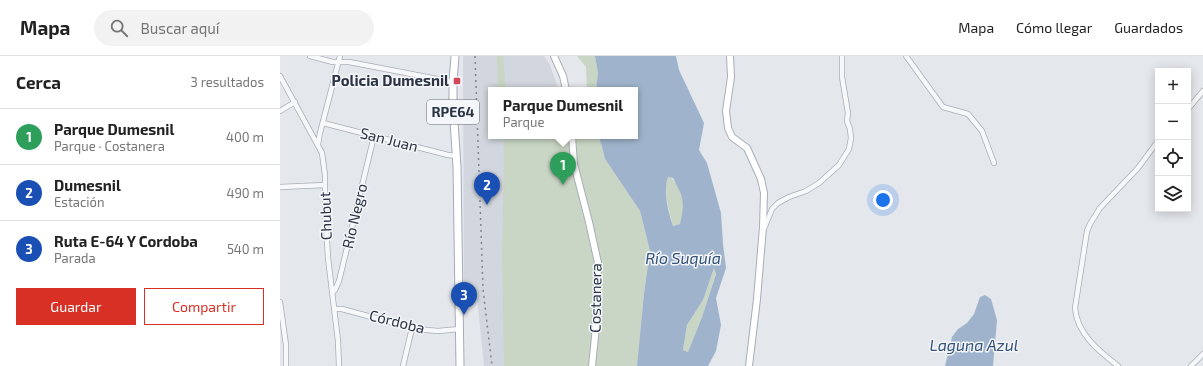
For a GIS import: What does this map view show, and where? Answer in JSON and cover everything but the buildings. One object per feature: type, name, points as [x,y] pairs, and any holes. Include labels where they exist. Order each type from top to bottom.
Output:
[{"type":"main road","name":"RPE64","points":[[455,56],[453,82],[460,366]]},
{"type":"street","points":[[310,56],[453,82]]},
{"type":"street","points":[[318,144],[340,56]]},
{"type":"street","points":[[554,56],[563,76],[565,87]]},
{"type":"street","points":[[730,56],[731,69],[726,121],[732,137],[747,148],[763,186],[762,233],[749,366]]},
{"type":"street","points":[[762,233],[772,209],[778,203],[806,191],[819,183],[839,165],[849,149],[851,138],[847,121],[848,113],[842,77],[842,56]]},
{"type":"street","points":[[906,56],[943,107],[968,114],[982,131],[994,163]]},
{"type":"street","name":"Chubut","points":[[280,76],[318,144],[323,158],[326,222],[338,341],[339,366]]},
{"type":"street","points":[[1191,105],[1203,91]]},
{"type":"street","points":[[280,111],[295,102]]},
{"type":"street","name":"San Juan","points":[[323,123],[456,156]]},
{"type":"street","name":"Río Negro","points":[[332,292],[335,290],[339,281],[374,136]]},
{"type":"street","name":"Costanera","points":[[572,139],[574,164],[598,262],[595,337],[592,366]]},
{"type":"street","points":[[1118,366],[1088,339],[1077,321],[1075,314],[1087,232],[1094,216],[1138,168],[1155,145]]},
{"type":"street","points":[[280,187],[325,185]]},
{"type":"street","points":[[280,302],[286,344],[286,366]]},
{"type":"street","name":"Córdoba","points":[[334,309],[342,309],[412,328],[433,331],[460,329]]},
{"type":"street","points":[[403,366],[412,328]]},
{"type":"street","points":[[1191,366],[1203,354]]},
{"type":"shaded area","points":[[463,56],[544,56],[550,65],[558,87],[488,87],[488,139],[566,139],[582,366],[484,366],[477,298],[464,300]]},
{"type":"green space","points":[[497,56],[503,56],[506,87],[498,87]]},
{"type":"green space","points":[[577,56],[595,56],[598,73],[596,87],[587,87],[586,67]]},
{"type":"green space","points":[[503,139],[600,139],[605,159],[640,211],[650,251],[644,293],[637,366],[504,366],[502,255]]},
{"type":"green space","points":[[668,176],[674,181],[679,189],[684,205],[684,212],[680,224],[673,226],[666,195]]},
{"type":"green space","points":[[714,268],[716,273],[702,317],[688,352],[683,350],[687,325],[703,300]]},
{"type":"water","name":"Río Suquía","points":[[595,56],[676,56],[679,70],[704,123],[699,150],[707,163],[721,213],[726,268],[716,298],[721,325],[716,351],[708,366],[637,366],[644,293],[650,251],[640,211],[605,159],[600,139],[638,139],[638,87],[596,87],[598,73]],"holes":[[[668,177],[673,178],[681,196],[683,205],[680,224],[673,226],[666,195]],[[714,268],[716,274],[702,317],[688,352],[683,350],[687,325],[703,300]]]},
{"type":"water","name":"Laguna Azul","points":[[985,295],[991,299],[997,320],[993,366],[945,366],[952,337],[958,329],[967,323],[974,314],[980,297]]},
{"type":"railway","points":[[475,56],[483,289],[492,366]]},
{"type":"place","name":"Policia Dumesnil","points":[[457,81]]},
{"type":"place","name":"Parque Dumesnil","points":[[563,185]]},
{"type":"place","name":"Dumesnil","points":[[487,205]]},
{"type":"place","name":"Ruta E-64 Y Cordoba","points":[[464,315]]}]
